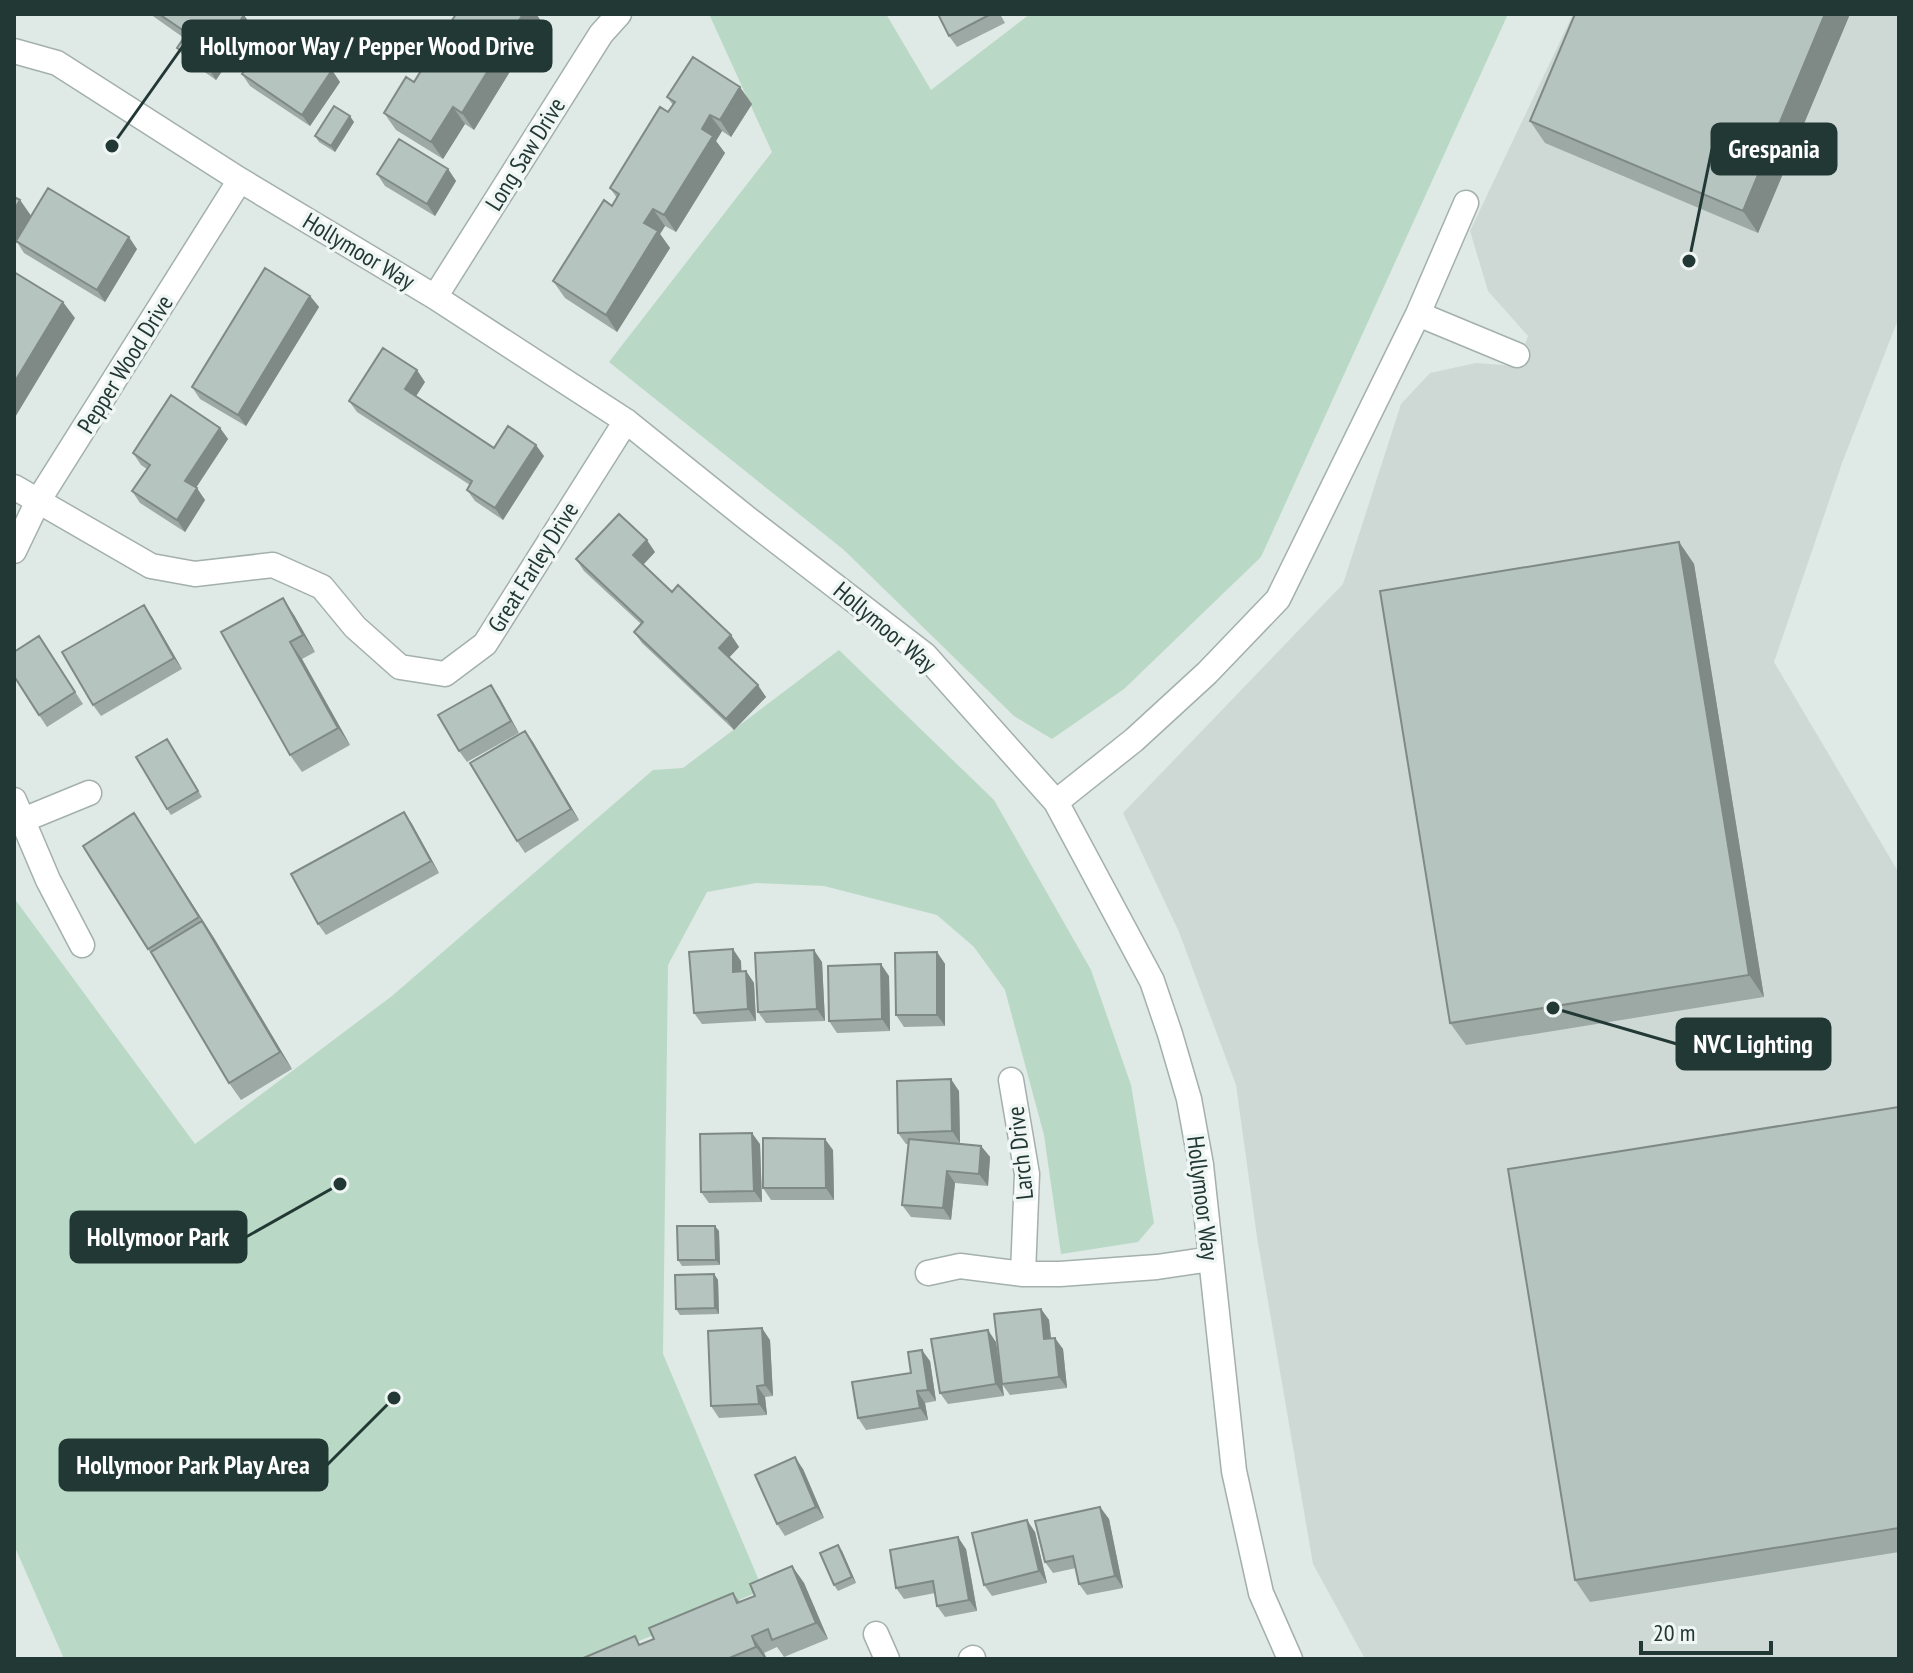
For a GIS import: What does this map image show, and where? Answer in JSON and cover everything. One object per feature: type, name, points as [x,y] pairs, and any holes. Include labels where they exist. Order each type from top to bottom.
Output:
[{"type":"street","name":"Long Saw Drive","points":[[435,297],[601,34],[619,14]]},
{"type":"street","name":"Hollymoor Way","points":[[14,51],[57,63],[240,180],[435,297],[626,421],[925,655],[1056,802],[1152,981],[1189,1099],[1201,1165],[1234,1471],[1261,1593],[1290,1659]]},
{"type":"street","name":"Pepper Wood Drive","points":[[14,551],[38,501],[240,180]]},
{"type":"street","points":[[1056,802],[1134,740],[1187,692],[1278,599],[1418,314],[1466,203]]},
{"type":"street","points":[[1418,314],[1517,355]]},
{"type":"street","name":"Great Farley Drive","points":[[14,487],[151,566],[195,574],[273,565],[322,587],[355,627],[400,667],[445,674],[485,644],[626,421]]},
{"type":"street","points":[[82,945],[48,880],[18,810],[89,793]]},
{"type":"street","name":"Larch Drive","points":[[1011,1080],[1027,1174],[1023,1274]]},
{"type":"street","points":[[928,1273],[960,1266],[1023,1274],[1060,1274],[1157,1267],[1211,1259]]},
{"type":"street","points":[[876,1634],[887,1659]]},
{"type":"shaded area","points":[[1573,14],[1899,14],[1899,317],[1842,463],[1774,662],[1899,873],[1899,1659],[1365,1659],[1313,1564],[1257,1237],[1236,1085],[1179,932],[1123,813],[1343,584],[1401,404],[1430,373],[1476,363],[1517,366],[1528,336],[1488,291],[1470,231]]},
{"type":"green space","points":[[709,14],[886,14],[931,90],[1030,14],[1508,14],[1261,557],[1124,689],[1052,739],[1014,716],[844,550],[609,362],[772,152]]},
{"type":"green space","points":[[839,650],[994,800],[1091,970],[1131,1085],[1154,1223],[1138,1242],[1061,1254],[1044,1135],[1005,990],[974,947],[937,915],[824,886],[756,883],[707,892],[668,965],[663,1354],[763,1590],[595,1659],[64,1659],[14,1545],[14,898],[195,1144],[392,996],[653,770],[683,768]]},
{"type":"building","points":[[159,14],[244,15],[208,68],[177,48],[187,33]]},
{"type":"building","points":[[456,14],[523,14],[462,113],[453,107],[431,142],[384,113],[406,77],[414,82]]},
{"type":"building","points":[[938,14],[991,14],[949,36]]},
{"type":"building","points":[[1575,14],[1825,14],[1743,211],[1530,121]]},
{"type":"building","points":[[271,30],[332,70],[302,115],[242,74]]},
{"type":"building","points":[[693,57],[740,87],[720,120],[710,115],[702,129],[713,136],[664,215],[653,209],[644,223],[658,231],[606,315],[553,281],[604,200],[612,206],[619,194],[610,188],[660,107],[668,112],[675,102],[667,97]]},
{"type":"building","points":[[334,106],[350,116],[331,146],[315,136]]},
{"type":"building","points":[[399,139],[448,169],[427,204],[377,174]]},
{"type":"building","points":[[48,188],[129,237],[97,290],[16,241]]},
{"type":"building","points":[[265,268],[310,296],[238,415],[192,387]]},
{"type":"building","points":[[14,272],[63,302],[14,383]]},
{"type":"building","points":[[383,348],[417,370],[405,389],[494,448],[508,426],[536,445],[495,508],[467,490],[472,481],[349,401]]},
{"type":"building","points":[[171,395],[220,428],[185,481],[197,488],[177,520],[132,491],[150,465],[133,453]]},
{"type":"building","points":[[619,514],[647,540],[633,555],[672,592],[678,585],[731,635],[719,648],[758,685],[726,719],[634,632],[643,622],[576,559]]},
{"type":"building","points":[[1679,542],[1749,975],[1450,1023],[1380,591]]},
{"type":"building","points":[[283,598],[303,635],[290,642],[338,728],[290,755],[221,632]]},
{"type":"building","points":[[144,605],[174,658],[93,705],[62,652]]},
{"type":"building","points":[[39,636],[75,692],[39,715],[14,676],[14,652]]},
{"type":"building","points":[[491,685],[511,721],[459,751],[438,715]]},
{"type":"building","points":[[525,731],[571,809],[517,841],[470,763]]},
{"type":"building","points":[[167,739],[198,791],[167,809],[136,757]]},
{"type":"building","points":[[404,812],[431,861],[318,924],[291,874]]},
{"type":"building","points":[[134,813],[199,917],[148,949],[83,846]]},
{"type":"building","points":[[202,921],[280,1052],[229,1083],[151,952]]},
{"type":"building","points":[[733,949],[733,972],[746,971],[748,1009],[694,1013],[689,952]]},
{"type":"building","points":[[814,950],[817,1009],[758,1012],[755,953]]},
{"type":"building","points":[[937,952],[937,1015],[896,1015],[895,953]]},
{"type":"building","points":[[881,964],[882,1019],[829,1021],[828,966]]},
{"type":"building","points":[[951,1079],[952,1131],[898,1133],[897,1081]]},
{"type":"building","points":[[1899,1107],[1899,1528],[1575,1580],[1508,1169]]},
{"type":"building","points":[[752,1133],[754,1191],[701,1192],[700,1134]]},
{"type":"building","points":[[763,1138],[825,1139],[826,1188],[763,1188]]},
{"type":"building","points":[[909,1139],[981,1146],[979,1174],[947,1171],[943,1208],[902,1205]]},
{"type":"building","points":[[677,1226],[715,1226],[716,1260],[678,1260]]},
{"type":"building","points":[[714,1274],[715,1308],[676,1309],[675,1275]]},
{"type":"building","points":[[1041,1309],[1044,1339],[1055,1338],[1059,1377],[1002,1384],[994,1314]]},
{"type":"building","points":[[762,1328],[765,1385],[757,1386],[759,1404],[711,1406],[708,1331]]},
{"type":"building","points":[[988,1330],[996,1384],[940,1393],[931,1339]]},
{"type":"building","points":[[922,1350],[928,1390],[917,1391],[920,1408],[858,1418],[852,1382],[911,1373],[908,1352]]},
{"type":"building","points":[[795,1457],[816,1507],[777,1524],[755,1475]]},
{"type":"building","points":[[1100,1507],[1115,1576],[1079,1584],[1073,1556],[1045,1562],[1035,1521]]},
{"type":"building","points":[[1027,1520],[1039,1571],[984,1585],[972,1533]]},
{"type":"building","points":[[958,1537],[969,1600],[937,1606],[933,1581],[896,1588],[890,1550]]},
{"type":"building","points":[[838,1545],[852,1577],[834,1585],[820,1553]]},
{"type":"building","points":[[792,1566],[816,1623],[772,1640],[768,1629],[752,1636],[756,1647],[727,1659],[581,1659],[635,1636],[639,1645],[654,1639],[649,1628],[733,1593],[737,1603],[755,1596],[750,1584]]},
{"type":"place","name":"Hollymoor Way / Pepper Wood Drive","points":[[112,146]]},
{"type":"place","name":"Grespania","points":[[1689,261]]},
{"type":"place","name":"NVC Lighting","points":[[1553,1008]]},
{"type":"place","name":"Hollymoor Park","points":[[340,1184]]},
{"type":"place","name":"Hollymoor Park Play Area","points":[[394,1398]]}]
